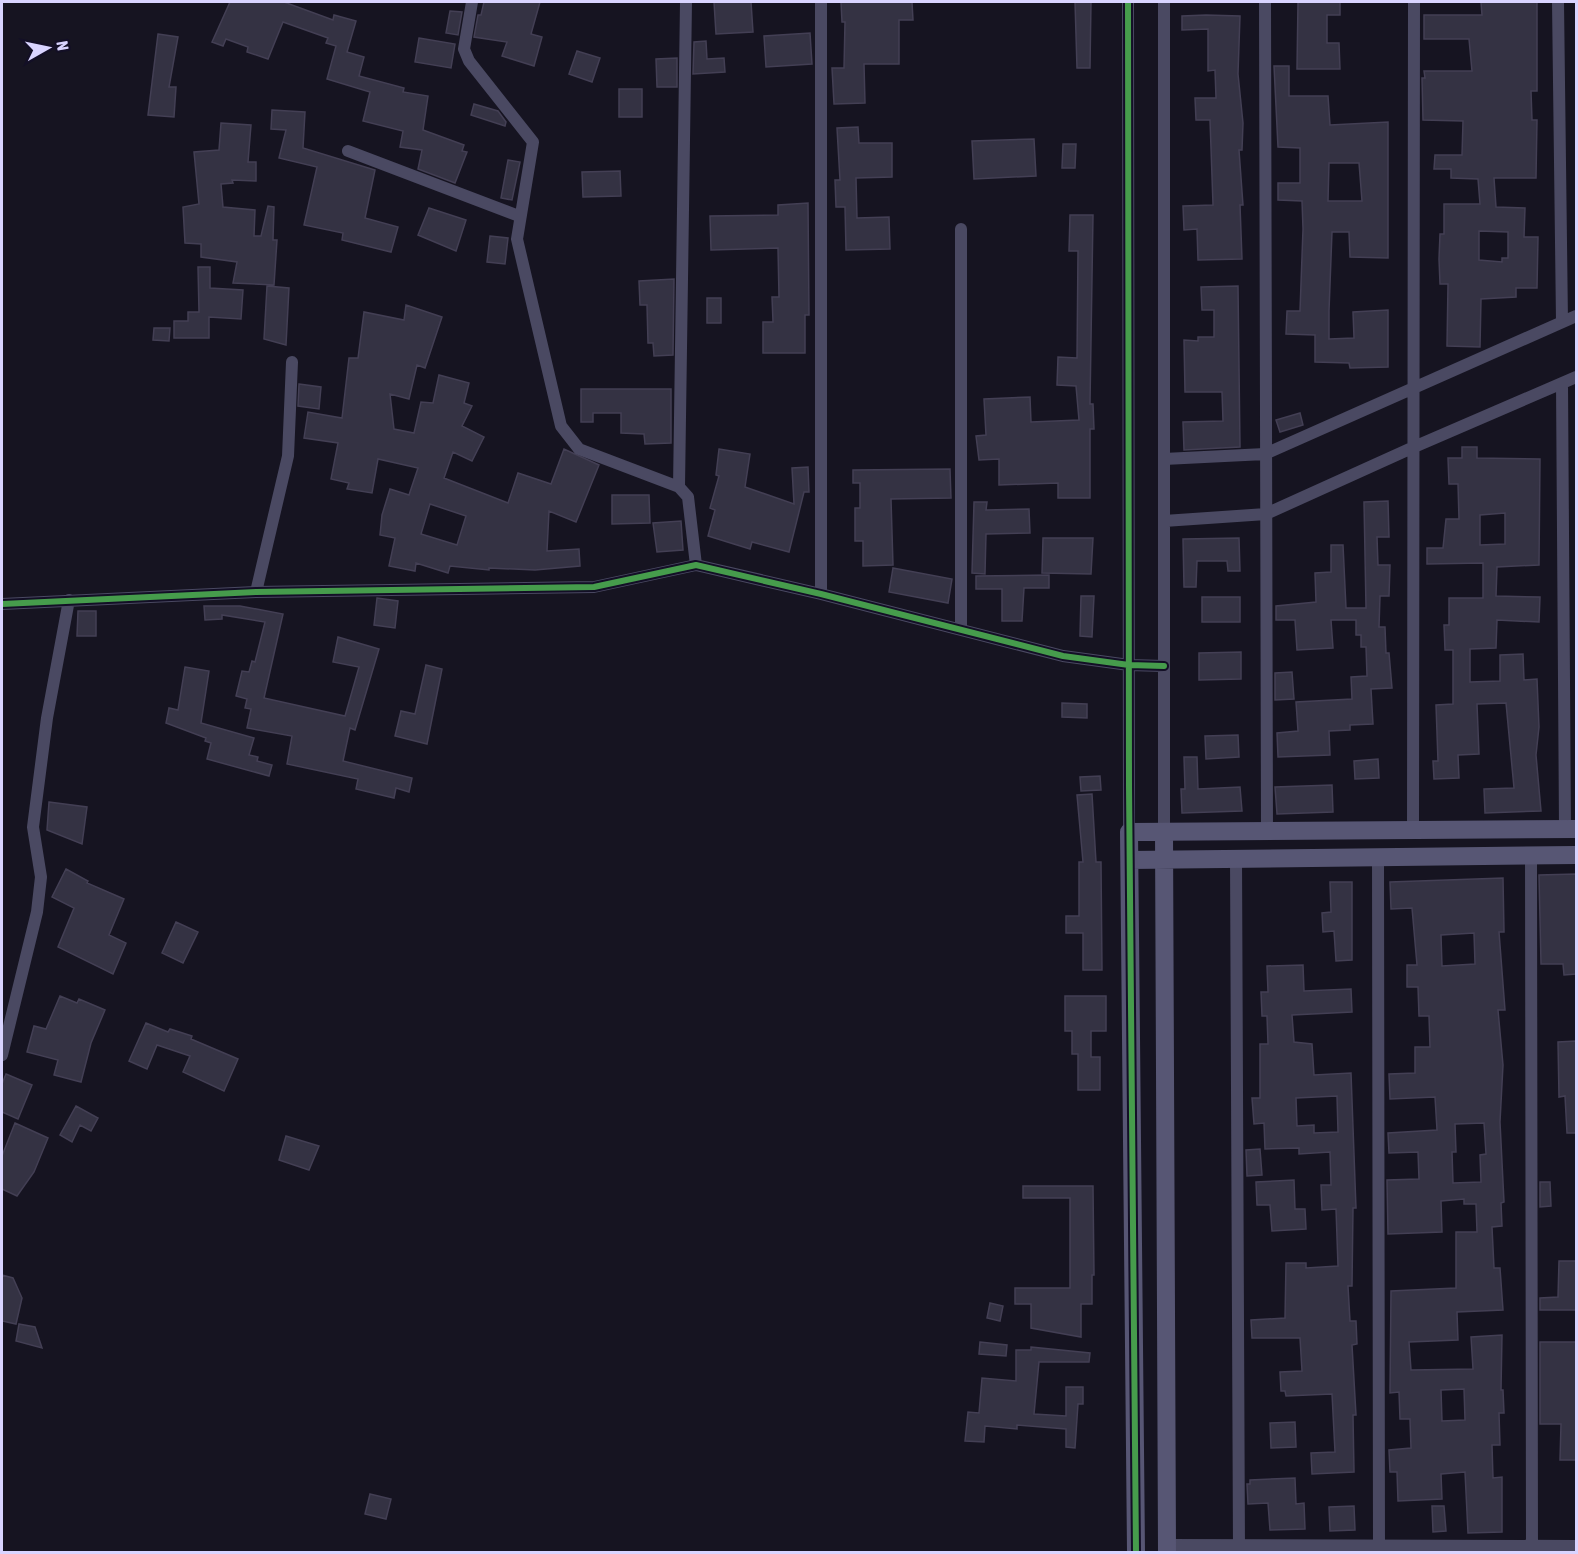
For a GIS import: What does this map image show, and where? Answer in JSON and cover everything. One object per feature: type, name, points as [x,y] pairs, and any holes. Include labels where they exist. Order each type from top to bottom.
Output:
[{"type":"street","points":[[472,2],[464,49],[470,61],[533,142],[517,239],[561,426],[579,449],[679,487],[688,497],[696,565]]},
{"type":"street","points":[[679,487],[686,2]]},
{"type":"street","points":[[821,2],[821,594]]},
{"type":"street","points":[[1128,2],[1130,860],[1136,1552]]},
{"type":"street","points":[[1164,2],[1167,1549],[1532,1549],[1576,1546]]},
{"type":"street","points":[[1265,2],[1266,830]]},
{"type":"street","points":[[1413,830],[1414,2]]},
{"type":"street","points":[[1558,2],[1562,322]]},
{"type":"street","points":[[348,151],[519,216]]},
{"type":"street","points":[[961,229],[961,629]]},
{"type":"street","points":[[1164,459],[1265,454],[1576,316]]},
{"type":"street","points":[[256,592],[288,456],[292,362]]},
{"type":"street","points":[[1164,522],[1266,514],[1576,377]]},
{"type":"street","points":[[1130,832],[1571,829],[1562,383]]},
{"type":"street","points":[[2,604],[256,592],[594,587],[696,565],[821,594],[1063,656],[1129,665],[1164,666]]},
{"type":"street","points":[[2,1055],[37,912],[41,877],[33,827],[47,718],[69,600]]},
{"type":"street","points":[[1531,855],[1532,1549]]},
{"type":"street","points":[[1130,860],[1576,855]]},
{"type":"street","points":[[1378,857],[1379,1549]]},
{"type":"street","points":[[1236,858],[1239,1549]]},
{"type":"building","points":[[230,2],[284,2],[333,20],[334,15],[356,21],[347,52],[364,57],[359,76],[404,88],[403,92],[428,96],[423,130],[464,145],[462,151],[467,152],[455,183],[418,169],[422,150],[400,147],[403,131],[363,121],[370,92],[327,79],[336,46],[326,43],[328,38],[283,22],[268,59],[247,52],[248,47],[226,39],[223,46],[212,42]]},
{"type":"building","points":[[484,2],[540,2],[531,34],[542,37],[534,66],[502,56],[507,42],[474,37],[478,15],[481,15]]},
{"type":"building","points":[[714,2],[751,2],[753,32],[716,34]]},
{"type":"building","points":[[841,2],[912,2],[913,20],[899,20],[899,64],[864,64],[865,103],[834,104],[832,68],[844,68],[845,22],[842,22]]},
{"type":"building","points":[[1075,2],[1091,2],[1090,68],[1077,68]]},
{"type":"building","points":[[1298,2],[1340,2],[1340,15],[1327,15],[1327,43],[1339,43],[1340,69],[1297,69]]},
{"type":"building","points":[[1481,2],[1537,2],[1537,91],[1531,91],[1532,120],[1537,120],[1536,178],[1494,178],[1496,207],[1525,208],[1524,237],[1538,237],[1537,288],[1516,288],[1516,297],[1481,299],[1480,347],[1447,346],[1448,284],[1440,284],[1439,259],[1440,234],[1444,234],[1444,204],[1480,204],[1478,179],[1451,178],[1451,169],[1434,169],[1435,155],[1462,155],[1463,121],[1423,120],[1422,78],[1425,78],[1424,71],[1472,71],[1469,39],[1424,39],[1424,15],[1482,15]],"holes":[[[1479,231],[1508,232],[1508,258],[1502,258],[1502,262],[1479,260]]]},
{"type":"building","points":[[450,11],[462,12],[458,35],[446,33]]},
{"type":"building","points":[[1182,16],[1240,16],[1238,74],[1243,123],[1242,150],[1239,150],[1243,205],[1240,205],[1242,259],[1198,260],[1197,229],[1184,230],[1183,206],[1213,205],[1210,120],[1196,120],[1195,98],[1216,98],[1215,70],[1208,71],[1208,29],[1182,30]]},
{"type":"building","points":[[810,33],[812,64],[766,67],[764,36]]},
{"type":"building","points":[[158,34],[178,37],[169,87],[176,87],[174,117],[148,115]]},
{"type":"building","points":[[419,38],[455,44],[451,68],[415,62]]},
{"type":"building","points":[[706,41],[707,59],[724,58],[725,72],[693,74],[694,42]]},
{"type":"building","points":[[577,51],[600,58],[592,82],[569,74]]},
{"type":"building","points":[[677,58],[677,87],[657,87],[656,59]]},
{"type":"building","points":[[1274,66],[1289,66],[1289,96],[1328,96],[1330,125],[1388,122],[1388,258],[1350,257],[1349,232],[1332,232],[1329,339],[1354,338],[1353,312],[1388,310],[1388,367],[1350,368],[1349,363],[1315,362],[1315,335],[1286,334],[1287,311],[1300,311],[1302,201],[1278,200],[1278,183],[1300,183],[1300,148],[1278,147]],"holes":[[[1329,163],[1359,163],[1362,201],[1328,201]]]},
{"type":"building","points":[[619,89],[642,89],[642,117],[619,117]]},
{"type":"building","points":[[474,104],[498,111],[506,122],[505,126],[471,115]]},
{"type":"building","points":[[272,110],[305,112],[303,148],[375,170],[365,218],[398,227],[391,252],[342,240],[343,233],[304,225],[317,167],[279,158],[286,130],[271,129]]},
{"type":"building","points":[[221,123],[251,125],[248,162],[256,162],[256,181],[232,180],[233,183],[221,184],[223,207],[255,210],[254,236],[261,236],[268,206],[274,207],[273,240],[277,240],[274,285],[233,283],[237,262],[201,257],[201,244],[185,243],[183,207],[199,204],[194,152],[219,150]]},
{"type":"building","points":[[858,127],[859,143],[892,143],[892,177],[856,178],[857,218],[889,217],[890,249],[846,250],[845,207],[836,207],[835,180],[840,180],[837,128]]},
{"type":"building","points":[[1034,139],[1036,176],[974,179],[972,141]]},
{"type":"building","points":[[1063,144],[1076,144],[1075,168],[1062,168]]},
{"type":"building","points":[[508,160],[520,162],[512,200],[501,198]]},
{"type":"building","points":[[620,171],[621,196],[583,197],[582,172]]},
{"type":"building","points":[[808,203],[809,315],[805,315],[805,353],[763,353],[763,322],[773,322],[772,297],[779,297],[778,248],[711,250],[710,216],[778,215],[778,205]]},
{"type":"building","points":[[429,208],[466,220],[456,251],[418,235]]},
{"type":"building","points":[[1070,215],[1093,215],[1090,404],[1093,404],[1094,429],[1090,429],[1090,498],[1058,498],[1058,483],[999,485],[999,459],[979,460],[976,436],[986,435],[984,399],[1030,397],[1031,422],[1079,420],[1076,386],[1057,385],[1058,357],[1077,358],[1078,251],[1069,251]]},
{"type":"building","points":[[490,236],[508,238],[505,264],[487,262]]},
{"type":"building","points":[[198,267],[210,267],[210,288],[243,290],[241,319],[209,317],[209,338],[174,338],[174,321],[188,321],[188,312],[199,312]]},
{"type":"building","points":[[674,279],[673,355],[654,356],[653,343],[648,343],[647,305],[640,305],[639,281]]},
{"type":"building","points":[[267,286],[289,288],[286,345],[264,339]]},
{"type":"building","points":[[1238,286],[1240,447],[1184,450],[1183,422],[1223,421],[1222,392],[1185,392],[1184,340],[1198,341],[1198,337],[1214,337],[1214,310],[1202,310],[1201,287]]},
{"type":"building","points":[[707,298],[721,298],[721,323],[707,323]]},
{"type":"building","points":[[406,305],[442,317],[425,368],[417,365],[409,399],[390,394],[394,429],[414,433],[421,402],[433,403],[439,375],[469,383],[464,403],[472,406],[462,426],[484,437],[472,461],[453,452],[444,478],[508,503],[518,473],[551,484],[564,449],[599,465],[576,522],[549,511],[547,551],[579,549],[580,566],[535,570],[489,568],[489,570],[450,566],[448,573],[416,563],[415,571],[389,566],[395,538],[380,535],[382,515],[390,489],[409,495],[418,468],[378,459],[372,493],[347,489],[349,483],[331,479],[338,443],[304,438],[308,412],[342,418],[349,358],[358,358],[364,312],[404,320]],"holes":[[[430,504],[466,516],[457,545],[421,534]]]},
{"type":"building","points":[[154,328],[170,328],[169,341],[153,340]]},
{"type":"building","points":[[299,384],[321,387],[319,409],[298,406]]},
{"type":"building","points":[[581,389],[671,389],[671,443],[645,444],[644,434],[621,433],[621,413],[593,413],[593,422],[581,422]]},
{"type":"building","points":[[1300,413],[1303,425],[1280,432],[1276,420]]},
{"type":"building","points":[[1462,447],[1477,447],[1477,458],[1540,459],[1539,565],[1497,567],[1496,596],[1540,597],[1539,622],[1497,620],[1496,648],[1470,649],[1470,682],[1500,681],[1500,655],[1523,654],[1524,680],[1537,679],[1539,727],[1536,755],[1541,811],[1485,813],[1484,789],[1514,788],[1506,703],[1477,704],[1479,754],[1458,755],[1459,778],[1434,779],[1433,761],[1438,761],[1436,705],[1453,704],[1453,650],[1445,650],[1444,625],[1449,625],[1449,598],[1483,598],[1483,563],[1427,564],[1427,548],[1443,548],[1446,519],[1459,519],[1458,484],[1449,484],[1448,458],[1462,458]],"holes":[[[1505,513],[1505,544],[1480,545],[1480,515]]]},
{"type":"building","points":[[719,449],[750,454],[745,487],[794,504],[792,468],[808,467],[809,492],[804,492],[789,552],[752,542],[750,549],[708,536],[715,510],[710,508],[719,476],[716,475]]},
{"type":"building","points":[[950,469],[951,498],[891,499],[893,565],[863,566],[863,541],[855,541],[855,508],[860,508],[860,483],[853,483],[853,470]]},
{"type":"building","points":[[612,495],[649,495],[650,523],[612,524]]},
{"type":"building","points":[[1388,501],[1389,537],[1377,537],[1378,565],[1390,565],[1389,596],[1380,596],[1379,627],[1385,627],[1386,653],[1389,653],[1392,688],[1371,689],[1373,724],[1350,725],[1350,730],[1329,731],[1330,755],[1278,757],[1277,733],[1298,731],[1296,702],[1352,699],[1351,677],[1367,676],[1366,647],[1361,647],[1361,635],[1356,635],[1356,620],[1331,620],[1333,648],[1297,650],[1295,620],[1276,620],[1276,606],[1316,602],[1315,573],[1331,572],[1331,545],[1343,545],[1346,608],[1366,608],[1364,502]]},
{"type":"building","points":[[974,502],[987,502],[986,510],[1029,509],[1030,533],[986,534],[985,574],[972,573]]},
{"type":"building","points":[[681,521],[683,550],[657,552],[653,523]]},
{"type":"building","points":[[1043,538],[1093,538],[1091,574],[1042,573]]},
{"type":"building","points":[[1239,538],[1240,571],[1228,571],[1227,561],[1197,561],[1196,587],[1184,587],[1183,539]]},
{"type":"building","points":[[893,568],[952,579],[948,603],[889,592]]},
{"type":"building","points":[[1049,575],[1049,588],[1024,588],[1022,621],[1002,621],[1002,589],[976,589],[976,576]]},
{"type":"building","points":[[1081,596],[1094,596],[1092,637],[1080,636]]},
{"type":"building","points":[[1202,597],[1240,597],[1240,622],[1202,622]]},
{"type":"building","points":[[377,598],[398,601],[395,628],[374,625]]},
{"type":"building","points":[[204,606],[240,606],[283,614],[264,698],[345,716],[359,667],[333,662],[338,637],[379,649],[355,730],[350,728],[343,761],[412,778],[409,792],[396,788],[394,798],[356,789],[358,779],[287,764],[292,736],[247,728],[251,709],[245,708],[247,699],[236,696],[242,671],[249,672],[252,661],[255,662],[265,622],[222,615],[222,619],[205,620]]},
{"type":"building","points":[[78,611],[96,611],[96,636],[77,636]]},
{"type":"building","points":[[1241,652],[1241,679],[1199,680],[1199,653]]},
{"type":"building","points":[[426,665],[442,669],[427,744],[395,736],[401,711],[415,714]]},
{"type":"building","points":[[185,667],[209,671],[201,723],[254,738],[249,755],[258,757],[257,761],[272,765],[269,776],[207,759],[211,743],[205,741],[206,738],[166,723],[169,708],[178,710]]},
{"type":"building","points":[[1292,672],[1294,699],[1275,700],[1275,673]]},
{"type":"building","points":[[1062,703],[1087,704],[1087,718],[1062,717]]},
{"type":"building","points":[[1238,735],[1239,757],[1206,759],[1205,736]]},
{"type":"building","points":[[1184,757],[1197,757],[1198,789],[1240,787],[1242,811],[1182,813],[1181,789],[1185,789]]},
{"type":"building","points":[[1378,759],[1379,778],[1355,779],[1354,761]]},
{"type":"building","points":[[1100,776],[1101,790],[1081,791],[1080,777]]},
{"type":"building","points":[[1332,785],[1333,812],[1277,814],[1275,787]]},
{"type":"building","points":[[1092,794],[1096,862],[1101,862],[1102,970],[1083,970],[1083,933],[1066,933],[1066,916],[1079,916],[1079,862],[1083,862],[1077,795]]},
{"type":"building","points":[[49,802],[87,807],[82,844],[47,830]]},
{"type":"building","points":[[66,869],[88,881],[87,883],[124,899],[109,935],[126,943],[113,974],[58,947],[74,908],[52,897]]},
{"type":"building","points":[[1576,874],[1576,974],[1564,975],[1563,964],[1541,964],[1539,875]]},
{"type":"building","points":[[1503,878],[1504,932],[1499,932],[1505,1010],[1498,1010],[1503,1065],[1500,1122],[1504,1202],[1501,1203],[1502,1226],[1492,1227],[1494,1268],[1500,1268],[1503,1310],[1457,1312],[1458,1340],[1409,1342],[1411,1370],[1473,1369],[1471,1337],[1502,1335],[1501,1390],[1503,1390],[1504,1413],[1499,1413],[1500,1445],[1492,1445],[1493,1478],[1502,1477],[1502,1532],[1468,1533],[1465,1472],[1441,1474],[1442,1499],[1398,1501],[1397,1472],[1390,1472],[1389,1450],[1411,1448],[1410,1419],[1400,1419],[1399,1392],[1390,1393],[1391,1291],[1456,1288],[1456,1232],[1477,1232],[1476,1204],[1464,1204],[1464,1199],[1441,1201],[1442,1232],[1388,1234],[1387,1180],[1419,1179],[1418,1152],[1389,1153],[1388,1133],[1437,1130],[1435,1097],[1390,1099],[1389,1074],[1415,1073],[1415,1047],[1430,1047],[1429,1016],[1419,1016],[1418,987],[1407,987],[1407,965],[1417,965],[1412,908],[1391,909],[1390,882]],"holes":[[[1474,933],[1475,964],[1442,966],[1441,935]],[[1484,1123],[1486,1154],[1480,1155],[1481,1182],[1453,1183],[1452,1152],[1456,1152],[1455,1124]],[[1464,1389],[1465,1420],[1442,1421],[1441,1390]]]},
{"type":"building","points":[[1330,882],[1352,882],[1352,960],[1336,961],[1334,931],[1323,932],[1322,913],[1331,912]]},
{"type":"building","points":[[176,922],[198,932],[183,963],[162,953]]},
{"type":"building","points":[[1303,965],[1304,991],[1351,989],[1352,1012],[1292,1015],[1294,1042],[1312,1044],[1314,1075],[1351,1073],[1356,1208],[1353,1208],[1352,1286],[1348,1286],[1350,1321],[1356,1321],[1357,1344],[1352,1345],[1356,1415],[1353,1415],[1354,1472],[1312,1474],[1311,1453],[1335,1452],[1332,1394],[1286,1396],[1285,1391],[1281,1391],[1280,1372],[1302,1371],[1300,1338],[1252,1338],[1251,1320],[1285,1318],[1286,1263],[1306,1263],[1306,1268],[1338,1266],[1336,1209],[1322,1210],[1321,1185],[1331,1185],[1330,1152],[1299,1154],[1299,1148],[1265,1149],[1264,1123],[1254,1124],[1252,1098],[1260,1098],[1260,1044],[1268,1044],[1267,1016],[1262,1016],[1261,992],[1268,992],[1267,966]],"holes":[[[1337,1096],[1338,1132],[1314,1133],[1314,1125],[1297,1126],[1296,1098]]]},
{"type":"building","points":[[60,996],[77,1003],[79,999],[105,1010],[91,1043],[81,1082],[54,1075],[58,1060],[27,1052],[34,1026],[46,1029]]},
{"type":"building","points":[[1065,996],[1106,996],[1106,1031],[1091,1031],[1091,1057],[1100,1057],[1100,1090],[1078,1090],[1078,1054],[1072,1054],[1072,1031],[1065,1031]]},
{"type":"building","points":[[146,1023],[168,1032],[170,1029],[192,1036],[191,1039],[238,1059],[224,1091],[183,1072],[190,1056],[157,1045],[147,1069],[129,1061]]},
{"type":"building","points":[[1576,1041],[1576,1133],[1567,1133],[1565,1096],[1559,1097],[1558,1042]]},
{"type":"building","points":[[6,1074],[32,1085],[18,1119],[2,1112],[2,1084]]},
{"type":"building","points":[[76,1106],[98,1118],[91,1131],[80,1125],[72,1142],[60,1135]]},
{"type":"building","points":[[15,1123],[48,1138],[34,1172],[17,1196],[2,1189],[2,1156]]},
{"type":"building","points":[[286,1136],[319,1146],[309,1170],[279,1160]]},
{"type":"building","points":[[1260,1149],[1262,1175],[1247,1176],[1246,1150]]},
{"type":"building","points":[[1294,1180],[1295,1209],[1305,1209],[1306,1229],[1272,1231],[1270,1205],[1257,1205],[1256,1182]]},
{"type":"building","points":[[1540,1182],[1550,1182],[1551,1206],[1540,1207]]},
{"type":"building","points":[[1023,1186],[1093,1186],[1092,1304],[1081,1304],[1081,1337],[1031,1328],[1031,1304],[1015,1304],[1015,1288],[1070,1288],[1070,1198],[1023,1198]]},
{"type":"building","points":[[1559,1261],[1576,1261],[1576,1310],[1540,1310],[1540,1298],[1558,1297]]},
{"type":"building","points":[[2,1275],[13,1278],[22,1298],[16,1324],[2,1321]]},
{"type":"building","points":[[990,1303],[1003,1306],[1000,1321],[987,1318]]},
{"type":"building","points":[[19,1324],[35,1327],[42,1348],[16,1341]]},
{"type":"building","points":[[980,1342],[1007,1345],[1006,1356],[979,1354]]},
{"type":"building","points":[[1540,1342],[1576,1342],[1576,1460],[1560,1460],[1561,1424],[1540,1424]]},
{"type":"building","points":[[1031,1347],[1090,1353],[1089,1362],[1039,1362],[1034,1414],[1066,1416],[1066,1387],[1083,1387],[1083,1404],[1078,1404],[1075,1448],[1066,1447],[1066,1429],[1017,1425],[1017,1429],[985,1426],[984,1442],[965,1441],[968,1412],[979,1413],[982,1378],[1016,1381],[1016,1350],[1031,1350]]},
{"type":"building","points":[[1295,1422],[1296,1447],[1271,1448],[1270,1423]]},
{"type":"building","points":[[1295,1478],[1296,1504],[1304,1503],[1305,1529],[1270,1530],[1268,1503],[1248,1504],[1247,1484],[1250,1484],[1250,1480]]},
{"type":"building","points":[[370,1494],[391,1499],[386,1519],[365,1514]]},
{"type":"building","points":[[1354,1506],[1355,1530],[1330,1531],[1329,1507]]},
{"type":"building","points":[[1432,1506],[1444,1506],[1446,1531],[1433,1532]]},
{"type":"cycle path","points":[[1128,2],[1129,786],[1136,1552]]},
{"type":"cycle path","points":[[2,604],[256,592],[594,587],[696,565],[821,594],[1063,656],[1129,665],[1164,666]]}]
